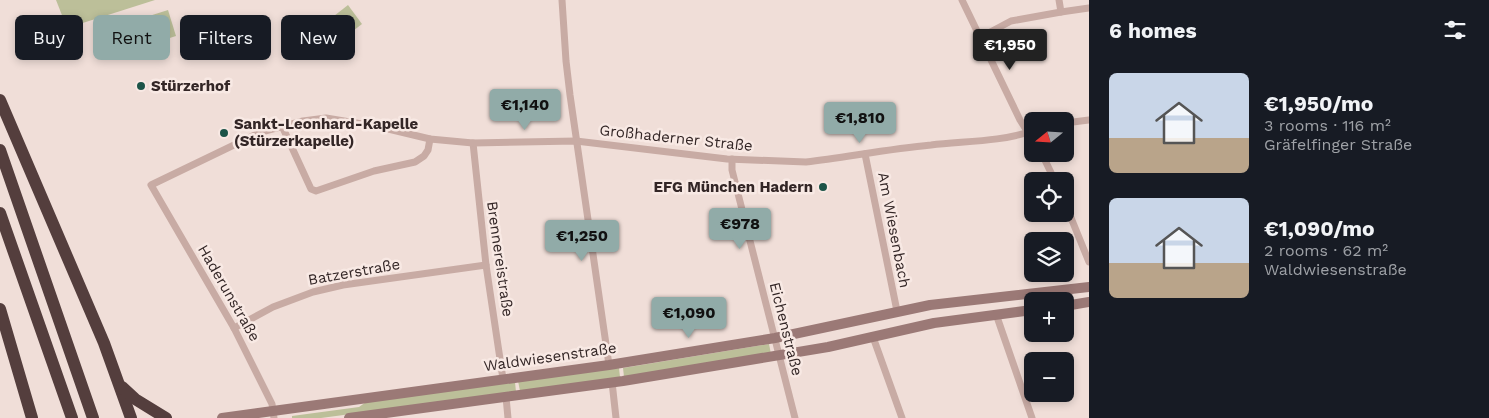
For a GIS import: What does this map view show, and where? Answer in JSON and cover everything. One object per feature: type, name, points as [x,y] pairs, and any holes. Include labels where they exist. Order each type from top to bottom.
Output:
[{"type":"highway","points":[[0,100],[81,287],[131,418]]},
{"type":"highway","points":[[0,150],[94,418]]},
{"type":"highway","points":[[0,213],[72,418]]},
{"type":"highway","points":[[0,309],[29,415]]},
{"type":"highway","points":[[120,385],[135,399],[166,418]]},
{"type":"main road","name":"Waldwiesenstraße","points":[[222,418],[274,414],[609,365],[775,338],[896,311],[991,297],[1089,287]]},
{"type":"main road","points":[[1074,304],[1089,302]]},
{"type":"main road","points":[[349,418],[612,382],[779,356],[934,323],[1024,311]]},
{"type":"street","points":[[562,0],[566,61],[576,142],[609,365]]},
{"type":"street","points":[[962,0],[1024,121]]},
{"type":"street","points":[[1059,0],[1061,12]]},
{"type":"street","points":[[980,37],[1012,22],[1089,8]]},
{"type":"street","name":"Großhaderner Straße","points":[[151,185],[261,132],[326,118],[380,127],[430,139],[473,143],[576,142],[732,159],[806,162],[901,148],[986,140],[1024,133]]},
{"type":"street","points":[[1074,122],[1089,120]]},
{"type":"street","points":[[282,126],[311,189],[316,191],[374,171],[415,162],[424,156],[428,150],[430,139]]},
{"type":"street","name":"Brennereistraße","points":[[473,143],[486,265],[503,379]]},
{"type":"street","name":"Am Wiesenbach","points":[[865,154],[896,311]]},
{"type":"street","name":"Eichenstraße","points":[[732,159],[732,170],[795,418]]},
{"type":"street","name":"Haderunstraße","points":[[151,185],[234,328],[256,370],[274,414]]},
{"type":"street","points":[[1073,222],[1089,262]]},
{"type":"street","name":"Batzerstraße","points":[[234,328],[273,308],[313,292],[343,285],[486,265]]},
{"type":"street","points":[[996,314],[1032,418]]},
{"type":"street","points":[[873,337],[902,418]]},
{"type":"street","points":[[612,382],[616,418]]},
{"type":"street","points":[[506,397],[508,418]]},
{"type":"green space","points":[[56,0],[155,0],[108,15],[93,15],[93,20],[83,23],[83,15],[62,15]]},
{"type":"green space","points":[[348,5],[362,24],[355,29],[355,15],[335,15]]},
{"type":"green space","points":[[168,10],[170,15],[152,15]]},
{"type":"green space","points":[[170,16],[176,36],[170,38]]},
{"type":"green space","points":[[769,344],[771,354],[624,377],[623,368]]},
{"type":"green space","points":[[619,368],[620,377],[520,391],[518,381]]},
{"type":"green space","points":[[515,382],[516,392],[321,418],[292,418],[292,416],[359,407],[366,402]]},
{"type":"place","name":"Stürzerhof","points":[[141,86]]},
{"type":"place","name":"Sankt-Leonhard-Kapelle (Stürzerkapelle)","points":[[224,133]]},
{"type":"place","name":"EFG München Hadern","points":[[823,187]]}]
